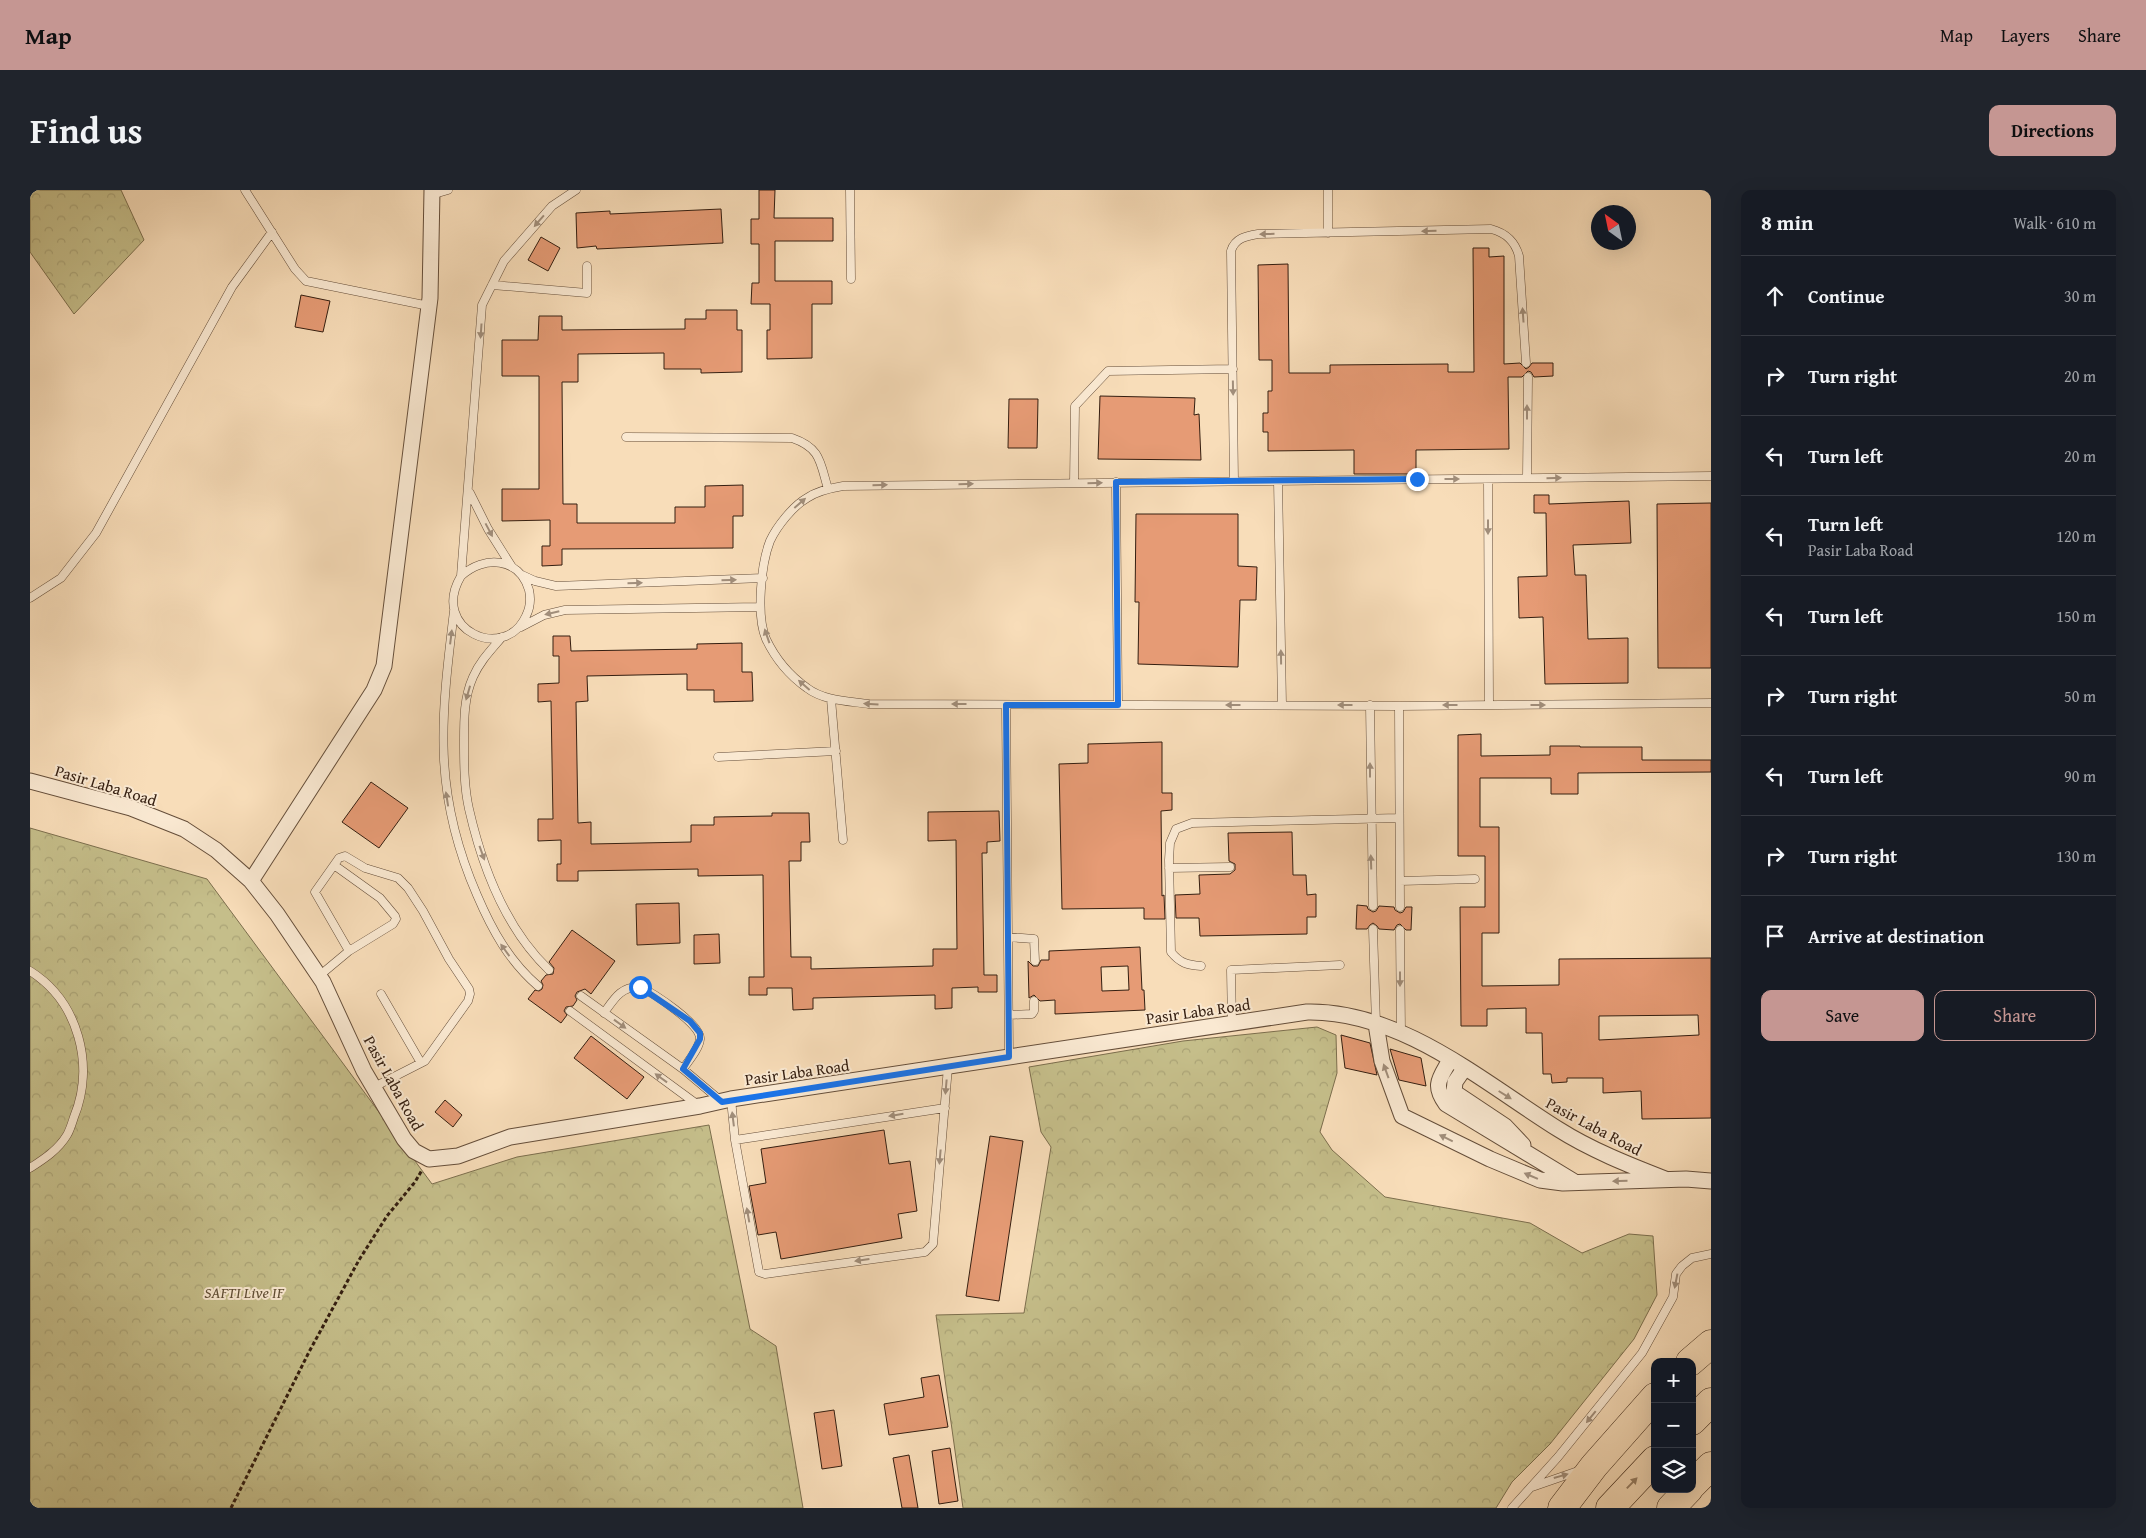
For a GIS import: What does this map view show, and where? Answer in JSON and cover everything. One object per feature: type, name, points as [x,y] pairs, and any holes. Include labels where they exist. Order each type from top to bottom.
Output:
[{"type":"highway","points":[[1695,1358],[1711,1344]]},
{"type":"highway","points":[[1562,1508],[1594,1466],[1651,1401]]},
{"type":"highway","points":[[1696,1417],[1711,1402]]},
{"type":"highway","points":[[1610,1508],[1651,1464]]},
{"type":"highway","points":[[1671,1508],[1685,1493]]},
{"type":"street","points":[[251,881],[374,690],[384,666],[429,306],[431,193]]},
{"type":"street","name":"Pasir Laba Road","points":[[30,780],[131,808],[184,828],[216,850],[251,881],[278,914],[319,976],[374,1087],[404,1139],[414,1151],[429,1159],[458,1156],[510,1136],[700,1106],[726,1100],[1307,1012],[1328,1012],[1354,1016],[1401,1034],[1450,1060],[1560,1131],[1615,1159],[1665,1180],[1711,1181]]},
{"type":"street","points":[[1376,1024],[1382,1061],[1402,1116],[1490,1159],[1540,1180],[1574,1182],[1665,1180]]},
{"type":"street","points":[[1450,1060],[1438,1082],[1440,1095],[1446,1104],[1574,1182]]},
{"type":"street","points":[[1464,1069],[1455,1082],[1454,1092],[1506,1126],[1535,1159]]},
{"type":"lane","points":[[245,190],[299,276],[306,281],[429,306]]},
{"type":"lane","points":[[431,193],[448,190]]},
{"type":"lane","points":[[462,576],[482,305],[504,261],[552,206],[576,190]]},
{"type":"lane","points":[[850,190],[851,279]]},
{"type":"lane","points":[[1328,190],[1328,233]]},
{"type":"lane","points":[[1234,481],[1231,251],[1233,244],[1248,236],[1258,234],[1491,229],[1502,232],[1514,242],[1520,256],[1526,363]]},
{"type":"lane","points":[[30,598],[61,578],[96,533],[232,287],[272,232]]},
{"type":"lane","points":[[492,285],[588,293],[587,266]]},
{"type":"lane","points":[[1074,483],[1075,406],[1108,371],[1233,369]]},
{"type":"lane","points":[[1527,478],[1528,377]]},
{"type":"lane","points":[[626,437],[792,438],[807,443],[813,449],[818,457],[828,489]]},
{"type":"lane","points":[[1711,476],[843,486],[828,489],[806,498],[794,509],[779,528],[770,542],[760,607],[766,638],[780,663],[808,689],[832,699],[869,704],[1399,706],[1711,703]]},
{"type":"lane","points":[[1488,479],[1489,705]]},
{"type":"lane","points":[[1278,481],[1282,705]]},
{"type":"lane","points":[[1116,482],[1118,705]]},
{"type":"lane","points":[[469,491],[488,530],[512,567],[520,574],[535,581],[556,586],[763,578]]},
{"type":"lane","points":[[512,567],[501,563],[480,563],[470,568],[462,576],[454,592],[454,610],[442,719],[444,779],[450,814],[470,880],[498,940],[513,961],[538,986]]},
{"type":"lane","points":[[517,629],[524,621],[530,602],[529,592],[520,574]]},
{"type":"lane","points":[[454,610],[463,626],[478,636],[490,639],[502,637],[544,615],[565,610],[760,607]]},
{"type":"lane","points":[[502,637],[482,660],[473,677],[466,698],[464,747],[468,808],[478,843],[516,931],[529,949],[549,970]]},
{"type":"lane","points":[[832,699],[843,840]]},
{"type":"lane","points":[[1006,705],[1009,1057]]},
{"type":"lane","points":[[1370,705],[1370,819],[1373,906]]},
{"type":"lane","points":[[1399,706],[1400,907]]},
{"type":"lane","points":[[718,757],[836,752]]},
{"type":"lane","points":[[1201,966],[1190,966],[1179,962],[1171,952],[1170,843],[1176,829],[1192,823],[1399,818]]},
{"type":"lane","points":[[349,951],[315,895],[316,890],[334,864],[339,858],[345,856],[365,868],[398,878],[408,888],[424,910],[449,960],[469,988],[468,1001],[425,1061],[374,1087]]},
{"type":"lane","points":[[319,976],[349,951],[393,924],[396,919],[380,898],[334,864]]},
{"type":"lane","points":[[1169,868],[1230,867]]},
{"type":"lane","points":[[1400,881],[1476,879]]},
{"type":"lane","points":[[1373,929],[1376,1024]]},
{"type":"lane","points":[[1400,930],[1401,1034]]},
{"type":"lane","points":[[1008,937],[1034,939],[1035,961]]},
{"type":"lane","points":[[1232,1024],[1231,970],[1340,965]]},
{"type":"lane","points":[[30,971],[51,989],[68,1012],[81,1042],[84,1068],[81,1100],[67,1135],[51,1154],[30,1168]]},
{"type":"lane","points":[[604,1012],[620,992],[633,986],[640,987],[690,1021],[700,1033],[700,1039],[683,1069]]},
{"type":"lane","points":[[381,994],[421,1064]]},
{"type":"lane","points":[[581,996],[726,1100],[735,1140],[757,1269],[765,1274],[924,1252],[933,1244],[948,1067]]},
{"type":"lane","points":[[1009,1016],[1032,1014],[1034,1011],[1034,1001]]},
{"type":"lane","points":[[570,1011],[700,1106]]},
{"type":"lane","points":[[735,1140],[944,1108]]},
{"type":"lane","points":[[1512,1508],[1528,1488],[1558,1457],[1642,1353],[1673,1297],[1676,1274],[1682,1266],[1692,1258],[1711,1254]]},
{"type":"lane","points":[[1528,1488],[1594,1466]]},
{"type":"path","points":[[231,1508],[309,1352],[358,1260],[388,1216],[415,1182],[429,1159]]},
{"type":"green space","points":[[30,190],[121,190],[144,240],[74,314],[30,252]]},
{"type":"green space","name":"SAFTI Live IF","points":[[30,828],[207,879],[432,1184],[517,1157],[709,1125],[750,1329],[776,1346],[803,1508],[30,1508]]},
{"type":"green space","points":[[1317,1027],[1336,1035],[1337,1073],[1320,1132],[1332,1150],[1385,1197],[1530,1223],[1582,1253],[1629,1234],[1653,1236],[1657,1295],[1634,1339],[1550,1444],[1512,1482],[1496,1508],[963,1508],[936,1315],[1024,1313],[1051,1147],[1041,1132],[1029,1067],[1183,1041]]},
{"type":"building","points":[[759,190],[775,190],[774,218],[833,218],[833,241],[775,241],[775,281],[832,281],[832,304],[812,304],[812,358],[767,359],[767,330],[770,330],[770,304],[751,304],[752,283],[759,283],[759,244],[751,244],[751,219],[759,219]]},
{"type":"building","points":[[721,209],[723,243],[597,249],[596,246],[577,248],[576,213],[610,211],[610,214]]},
{"type":"building","points":[[541,237],[560,248],[548,271],[528,260]]},
{"type":"building","points":[[1473,248],[1489,248],[1489,257],[1504,256],[1504,364],[1520,363],[1526,369],[1532,363],[1553,363],[1553,376],[1534,377],[1528,371],[1522,377],[1508,377],[1509,449],[1416,450],[1416,474],[1354,474],[1354,450],[1268,451],[1268,432],[1263,432],[1263,413],[1268,413],[1268,391],[1272,391],[1272,360],[1259,360],[1258,265],[1288,264],[1289,373],[1330,373],[1330,365],[1448,364],[1448,372],[1474,372]]},
{"type":"building","points":[[301,295],[330,301],[323,332],[295,327]]},
{"type":"building","points":[[706,310],[737,310],[737,330],[742,330],[742,372],[701,373],[701,369],[664,369],[664,353],[578,354],[578,382],[562,382],[563,504],[577,504],[577,523],[675,523],[675,507],[705,507],[705,486],[743,485],[743,516],[733,516],[733,548],[562,549],[562,565],[542,566],[542,546],[550,546],[550,520],[502,521],[502,489],[539,489],[539,376],[502,376],[502,340],[538,340],[539,316],[562,316],[562,330],[685,329],[685,319],[706,319]]},
{"type":"building","points":[[1100,396],[1195,398],[1194,415],[1199,414],[1201,460],[1098,459]]},
{"type":"building","points":[[1009,399],[1038,399],[1037,448],[1008,448]]},
{"type":"building","points":[[1534,495],[1549,495],[1549,504],[1629,501],[1631,543],[1573,545],[1575,575],[1586,575],[1588,639],[1628,638],[1628,683],[1545,684],[1543,617],[1519,618],[1518,577],[1547,576],[1546,513],[1534,513]]},
{"type":"building","points":[[1711,503],[1711,668],[1658,668],[1657,504]]},
{"type":"building","points":[[1136,514],[1238,514],[1238,566],[1257,567],[1256,600],[1240,600],[1238,667],[1138,664],[1139,602],[1135,602]]},
{"type":"building","points":[[553,636],[570,636],[571,651],[697,649],[697,644],[742,643],[742,672],[752,672],[753,701],[714,702],[714,690],[687,690],[687,674],[587,676],[588,701],[576,702],[578,823],[591,822],[591,844],[691,842],[691,825],[714,825],[714,817],[772,816],[772,813],[809,813],[810,842],[801,842],[801,861],[789,861],[791,957],[811,957],[811,969],[933,966],[933,949],[957,949],[956,840],[928,841],[928,812],[999,811],[1000,841],[987,842],[987,853],[982,853],[984,975],[997,975],[997,992],[978,992],[978,987],[952,988],[952,1008],[935,1009],[935,995],[813,998],[813,1009],[793,1010],[792,988],[767,988],[767,995],[749,995],[749,977],[764,977],[763,875],[698,876],[698,869],[578,871],[578,881],[557,881],[557,864],[561,864],[561,840],[538,841],[538,819],[553,819],[551,701],[538,702],[538,684],[559,683],[559,656],[553,656]]},
{"type":"building","points":[[1481,734],[1481,756],[1550,755],[1550,746],[1642,747],[1642,760],[1711,760],[1711,772],[1578,773],[1578,794],[1551,794],[1551,778],[1480,778],[1480,827],[1499,827],[1499,933],[1482,933],[1482,986],[1559,985],[1559,959],[1711,958],[1711,1118],[1642,1119],[1641,1091],[1603,1093],[1603,1078],[1567,1078],[1567,1082],[1552,1083],[1551,1074],[1543,1074],[1542,1033],[1526,1033],[1526,1008],[1487,1009],[1487,1026],[1461,1026],[1460,907],[1485,907],[1485,856],[1458,856],[1458,735]],"holes":[[[1698,1015],[1699,1035],[1599,1040],[1599,1016]]]},
{"type":"building","points":[[1162,742],[1162,793],[1172,793],[1172,810],[1161,811],[1162,896],[1164,895],[1165,919],[1144,919],[1144,908],[1062,909],[1059,764],[1088,763],[1088,744]]},
{"type":"building","points":[[371,782],[408,808],[379,848],[342,822]]},
{"type":"building","points":[[1292,832],[1293,875],[1306,875],[1307,895],[1316,894],[1316,917],[1307,917],[1307,934],[1200,936],[1199,918],[1176,918],[1175,895],[1200,894],[1199,875],[1230,874],[1235,870],[1235,864],[1229,861],[1228,833]]},
{"type":"building","points":[[679,903],[680,943],[637,945],[636,904]]},
{"type":"building","points":[[1357,905],[1367,906],[1373,912],[1379,906],[1394,907],[1400,913],[1406,907],[1412,907],[1411,930],[1406,930],[1400,924],[1394,930],[1379,929],[1373,923],[1367,929],[1356,929]]},
{"type":"building","points":[[572,930],[615,961],[591,994],[585,989],[577,992],[575,996],[577,1000],[573,1006],[566,1007],[564,1011],[567,1015],[561,1023],[528,999],[535,990],[539,991],[542,989],[541,981],[546,975],[553,974],[554,968],[549,962]]},
{"type":"building","points":[[719,934],[720,963],[694,964],[694,935]]},
{"type":"building","points":[[1140,947],[1145,1010],[1055,1014],[1055,1000],[1040,1001],[1034,995],[1029,998],[1028,961],[1033,966],[1038,966],[1041,960],[1049,960],[1049,951]],"holes":[[[1128,966],[1129,990],[1102,991],[1101,967]]]},
{"type":"building","points":[[1341,1035],[1370,1043],[1377,1075],[1345,1068]]},
{"type":"building","points":[[591,1036],[644,1077],[627,1099],[574,1058]]},
{"type":"building","points":[[1390,1049],[1421,1058],[1426,1086],[1399,1080]]},
{"type":"building","points":[[445,1100],[462,1115],[453,1127],[435,1112]]},
{"type":"building","points":[[884,1130],[889,1164],[910,1161],[917,1211],[898,1214],[902,1238],[781,1259],[776,1232],[758,1235],[749,1186],[766,1183],[761,1149]]},
{"type":"building","points":[[990,1136],[1023,1141],[999,1301],[966,1296]]},
{"type":"building","points":[[939,1375],[948,1427],[889,1435],[884,1404],[924,1397],[921,1378]]},
{"type":"building","points":[[834,1410],[842,1466],[822,1469],[814,1413]]},
{"type":"building","points":[[950,1448],[958,1501],[939,1504],[932,1451]]},
{"type":"building","points":[[909,1455],[918,1508],[902,1508],[893,1458]]},
{"type":"route","points":[[640,987],[696,1027],[700,1033],[698,1046],[683,1069],[722,1102],[731,1099],[1009,1057],[1006,705],[1118,705],[1116,482],[1417,479]]}]
